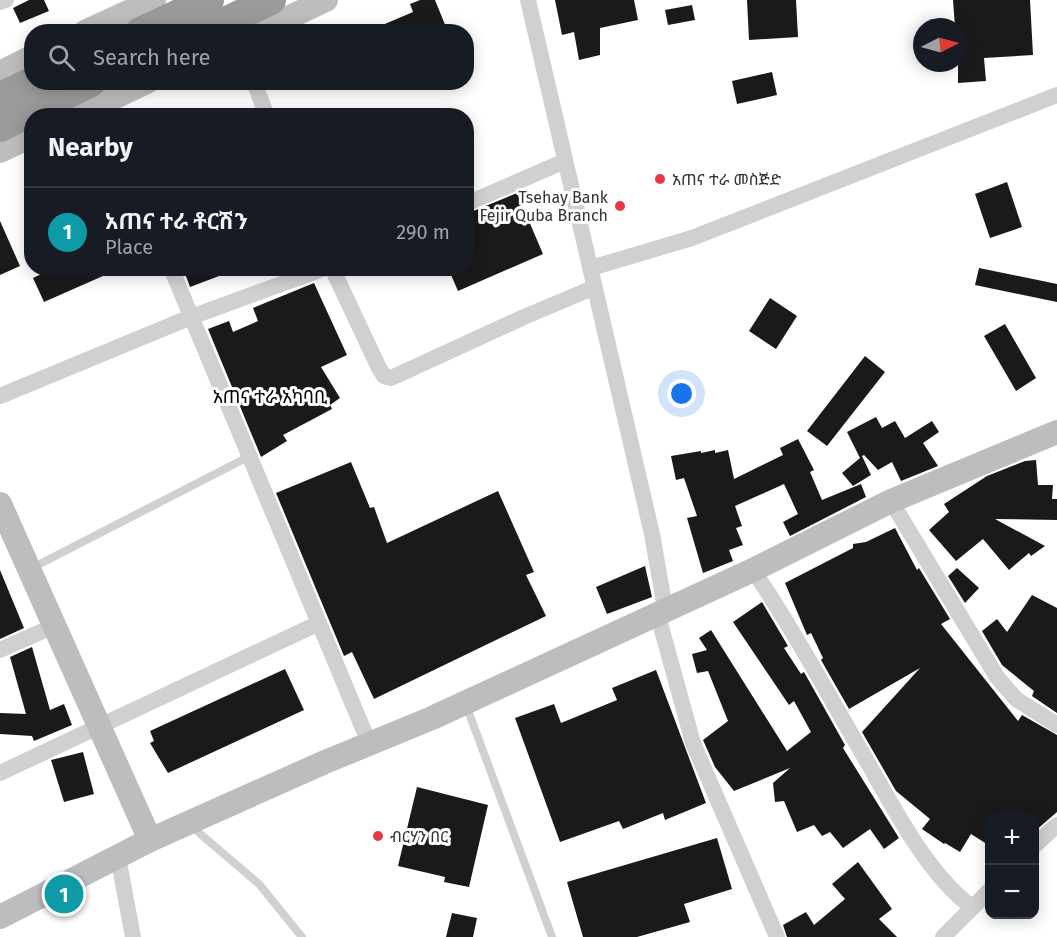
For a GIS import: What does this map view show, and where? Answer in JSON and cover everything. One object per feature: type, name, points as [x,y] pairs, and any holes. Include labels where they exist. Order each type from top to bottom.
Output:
[{"type":"highway","points":[[157,24],[209,0]]},
{"type":"highway","points":[[221,24],[272,0]]},
{"type":"highway","points":[[0,97],[24,86]]},
{"type":"highway","points":[[71,108],[101,100]]},
{"type":"highway","points":[[0,127],[24,121]]},
{"type":"main road","points":[[102,24],[154,0]]},
{"type":"main road","points":[[275,24],[326,0]]},
{"type":"main road","points":[[0,73],[24,61]]},
{"type":"main road","points":[[88,108],[127,90]]},
{"type":"main road","points":[[0,151],[24,140]]},
{"type":"main road","points":[[0,917],[150,840],[465,702],[661,610],[753,570],[891,501],[1057,432]]},
{"type":"main road","points":[[2,514],[150,840]]},
{"type":"street","points":[[0,2],[6,0]]},
{"type":"street","points":[[528,0],[652,534],[661,610],[693,743],[777,937]]},
{"type":"street","points":[[257,90],[264,108]]},
{"type":"street","points":[[591,268],[692,238],[1057,95]]},
{"type":"street","points":[[474,201],[565,161]]},
{"type":"street","points":[[174,276],[317,624],[369,743]]},
{"type":"street","points":[[0,396],[191,317],[303,276]]},
{"type":"street","points":[[336,276],[380,368],[391,378],[595,287]]},
{"type":"street","points":[[891,501],[997,677],[1016,699],[1057,725]]},
{"type":"street","points":[[753,570],[800,642],[898,815],[935,870],[972,907]]},
{"type":"street","points":[[0,773],[317,624]]},
{"type":"street","points":[[0,650],[54,626]]},
{"type":"street","points":[[1039,842],[1057,825]]},
{"type":"street","points":[[118,858],[133,937]]},
{"type":"street","points":[[943,937],[985,895]]},
{"type":"lane","points":[[28,570],[248,457]]},
{"type":"lane","points":[[465,702],[552,937]]},
{"type":"lane","points":[[188,824],[259,884],[302,937]]},
{"type":"building","points":[[29,0],[44,0],[49,11],[20,23],[13,8]]},
{"type":"building","points":[[420,0],[435,0],[445,24],[385,24],[413,12],[410,4]]},
{"type":"building","points":[[555,0],[634,0],[638,20],[600,28],[600,55],[579,60],[574,32],[562,35]]},
{"type":"building","points":[[747,0],[796,0],[798,37],[749,40]]},
{"type":"building","points":[[953,0],[1030,0],[1033,55],[984,58],[986,81],[958,83],[958,72],[967,72],[967,18],[954,18]]},
{"type":"building","points":[[692,5],[695,20],[668,25],[665,10]]},
{"type":"building","points":[[772,72],[777,95],[737,104],[732,81]]},
{"type":"building","points":[[1007,182],[1022,227],[990,238],[975,194]]},
{"type":"building","points":[[517,193],[543,254],[458,291],[451,276],[474,276],[474,211]]},
{"type":"building","points":[[0,221],[20,266],[0,275]]},
{"type":"building","points":[[979,268],[1057,284],[1057,302],[975,285]]},
{"type":"building","points":[[37,276],[103,276],[44,302],[33,278]]},
{"type":"building","points":[[186,276],[219,276],[190,287]]},
{"type":"building","points":[[314,283],[347,355],[321,367],[340,398],[330,405],[332,409],[283,435],[287,441],[261,457],[208,329],[229,321],[233,332],[258,321],[253,308]]},
{"type":"building","points":[[770,298],[797,316],[776,349],[749,331]]},
{"type":"building","points":[[1005,324],[1036,378],[1016,391],[984,336]]},
{"type":"building","points":[[865,356],[885,372],[827,446],[807,431]]},
{"type":"building","points":[[876,417],[882,428],[895,421],[905,438],[932,421],[939,432],[923,443],[938,466],[901,481],[892,462],[878,470],[864,455],[862,456],[871,475],[853,486],[842,473],[860,458],[847,432]]},
{"type":"building","points":[[798,439],[814,470],[810,472],[822,500],[861,484],[866,497],[790,536],[783,522],[798,514],[784,484],[735,506],[742,526],[736,528],[743,545],[729,550],[733,561],[703,573],[687,518],[697,516],[684,478],[676,480],[671,456],[701,451],[701,453],[715,450],[715,453],[728,450],[734,479],[783,455],[780,448]]},
{"type":"building","points":[[1036,460],[1038,485],[1053,485],[1052,499],[1057,499],[1057,520],[995,519],[1045,546],[1031,556],[1029,553],[1009,570],[983,539],[956,561],[929,530],[949,512],[944,504],[987,476],[1025,461]]},
{"type":"building","points":[[351,462],[370,508],[374,507],[387,543],[498,491],[534,572],[526,575],[546,616],[374,699],[352,652],[344,656],[276,493]]},
{"type":"building","points":[[895,528],[917,570],[919,568],[950,619],[941,624],[1018,721],[1022,715],[1057,735],[1057,812],[1039,828],[1039,811],[985,811],[985,843],[971,834],[960,852],[922,829],[930,819],[896,791],[862,732],[920,668],[849,709],[821,660],[823,658],[811,633],[807,635],[785,583],[853,548],[853,544],[866,542]]},
{"type":"building","points":[[645,566],[652,597],[607,614],[596,587]]},
{"type":"building","points":[[957,568],[979,588],[965,603],[948,576]]},
{"type":"building","points":[[0,570],[24,628],[0,639]]},
{"type":"building","points":[[1032,595],[1057,608],[1057,713],[1032,696],[1034,691],[1002,665],[982,631],[997,619],[1007,632]]},
{"type":"building","points":[[762,602],[788,646],[784,648],[801,674],[804,672],[845,745],[843,748],[899,838],[884,849],[870,829],[843,848],[830,832],[822,836],[814,825],[797,832],[784,801],[775,802],[773,783],[790,768],[734,791],[715,767],[703,740],[728,721],[708,671],[697,673],[692,654],[707,650],[699,638],[711,630],[787,751],[811,732],[794,701],[789,705],[733,622]]},
{"type":"building","points":[[32,647],[50,710],[64,704],[72,725],[34,741],[32,736],[0,734],[0,713],[26,714],[10,657]]},
{"type":"building","points":[[285,669],[304,710],[168,773],[150,743],[154,741],[150,731]]},
{"type":"building","points":[[656,670],[706,803],[665,820],[663,813],[623,829],[619,821],[560,842],[515,718],[554,704],[561,723],[617,700],[612,688]]},
{"type":"building","points":[[83,752],[94,794],[64,802],[51,760]]},
{"type":"building","points":[[417,787],[488,805],[469,887],[444,882],[445,877],[398,866]]},
{"type":"building","points":[[717,838],[732,889],[684,904],[690,922],[637,937],[583,937],[567,882]]},
{"type":"building","points":[[858,862],[892,909],[879,919],[897,937],[787,937],[783,925],[806,912],[814,925],[845,899],[832,884]]},
{"type":"building","points":[[452,913],[477,918],[473,937],[446,937]]},
{"type":"place","name":"አጠና ተራ መስጅድ","points":[[660,179]]},
{"type":"place","name":"Tsehay Bank Fejir Quba Branch","points":[[620,206]]},
{"type":"place","name":"ብርሃን በር","points":[[378,836]]},
{"type":"place","name":"አጠና ተራ ቶርሽን","points":[[64,894]]},
{"type":"district","name":"አጠና ተራ አካባቢ","points":[[270,397]]}]
